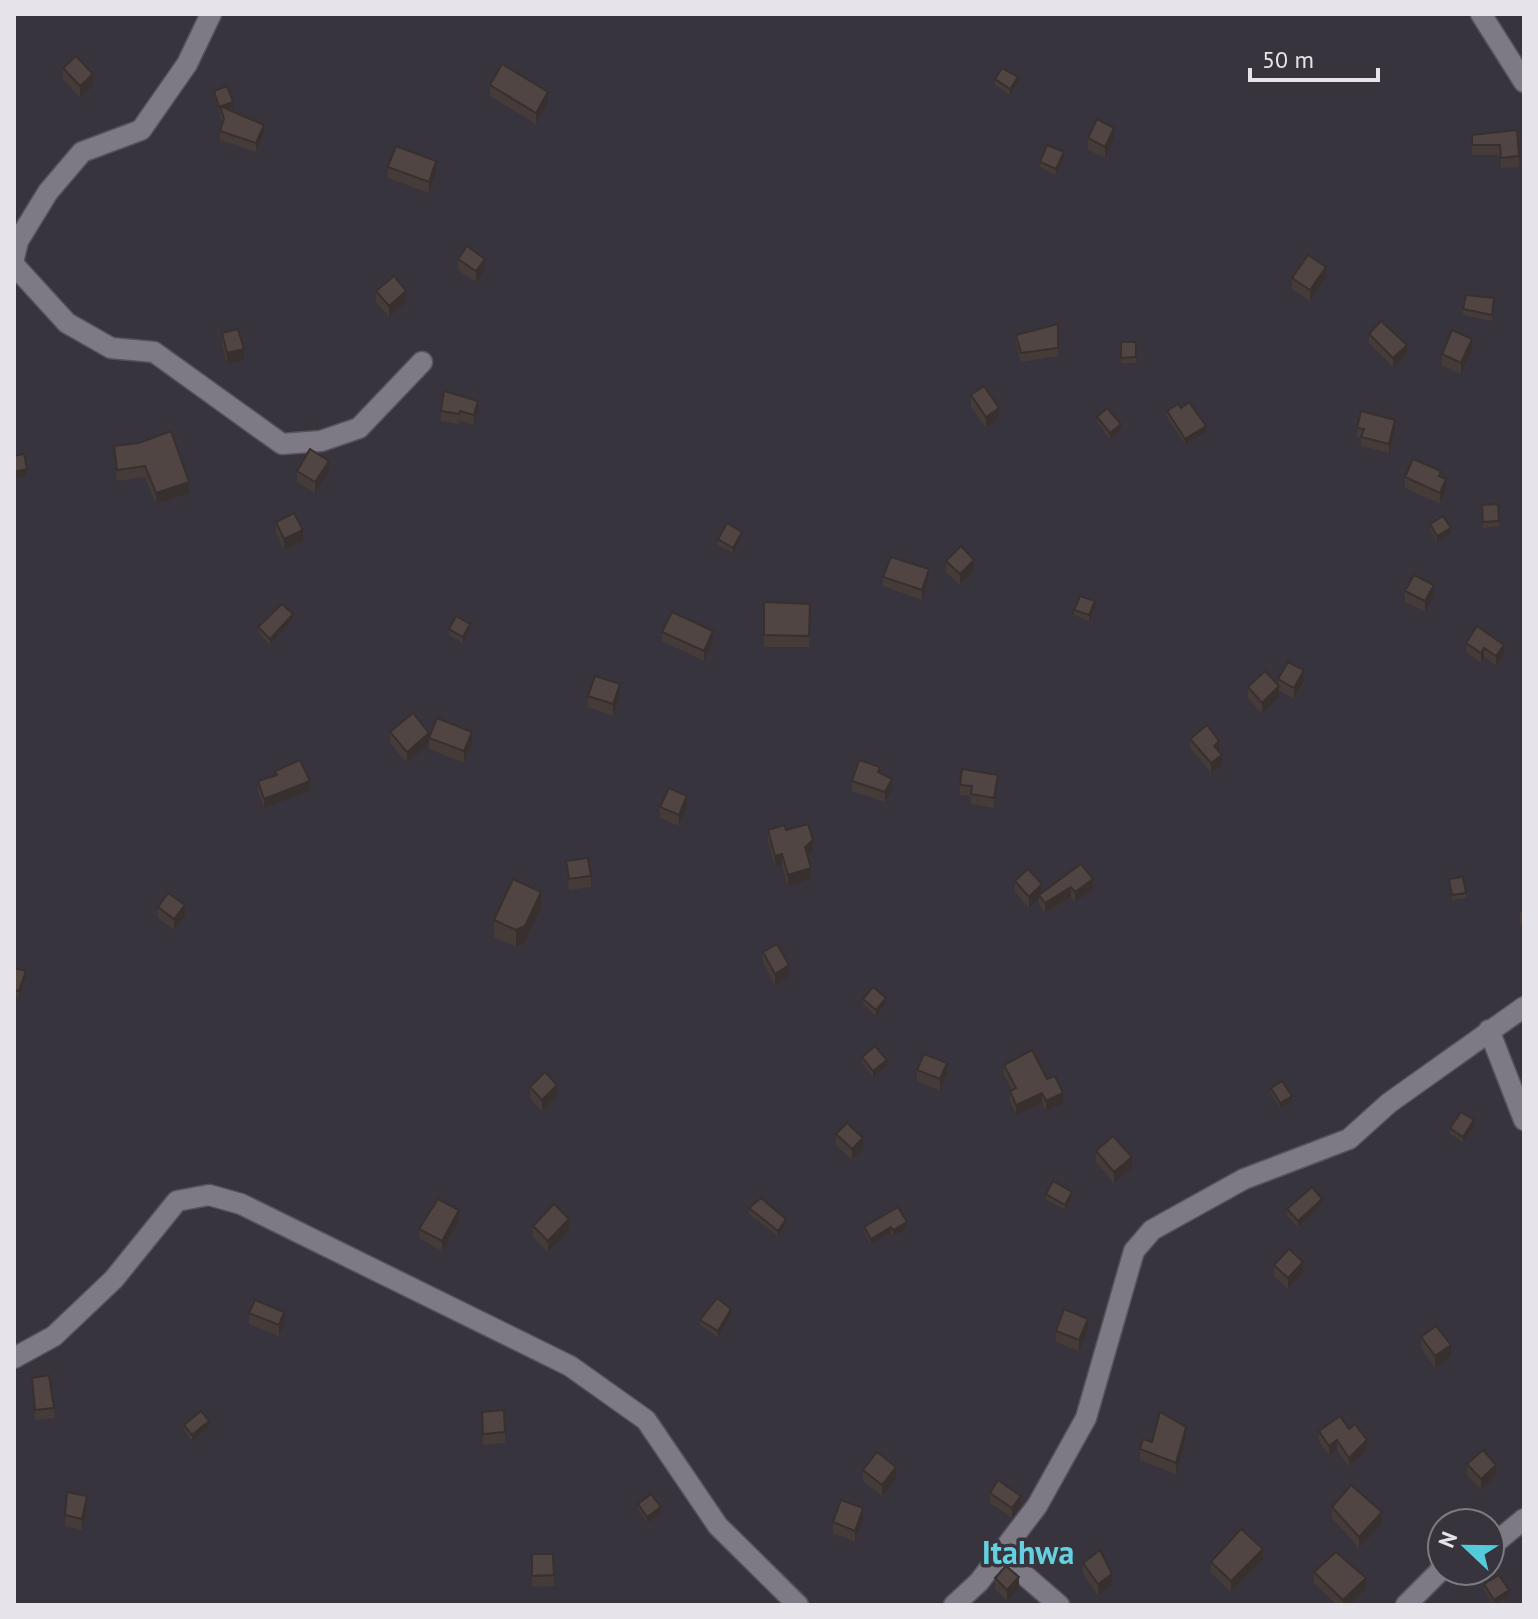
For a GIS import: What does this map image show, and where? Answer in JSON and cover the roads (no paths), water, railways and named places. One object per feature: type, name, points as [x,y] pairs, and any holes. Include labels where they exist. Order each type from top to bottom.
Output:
[{"type":"street","points":[[14,258],[18,241],[48,192],[82,152],[141,130],[187,64],[211,14]]},
{"type":"street","points":[[1481,14],[1524,82]]},
{"type":"street","points":[[14,265],[67,323],[111,348],[154,352],[282,444],[321,441],[359,428],[422,362]]},
{"type":"street","points":[[954,1605],[979,1582],[1037,1506],[1086,1418],[1134,1251],[1152,1230],[1244,1179],[1349,1139],[1389,1103],[1524,1007]]},
{"type":"street","points":[[1489,1030],[1524,1120]]},
{"type":"street","points":[[14,1358],[54,1336],[114,1279],[177,1201],[209,1195],[241,1204],[570,1366],[646,1420],[718,1526],[798,1605]]},
{"type":"street","points":[[1506,1534],[1524,1519]]},
{"type":"street","points":[[1000,1554],[1059,1605]]},
{"type":"street","points":[[1406,1605],[1426,1585]]},
{"type":"district","name":"Itahwa","points":[[1028,1553]]}]
